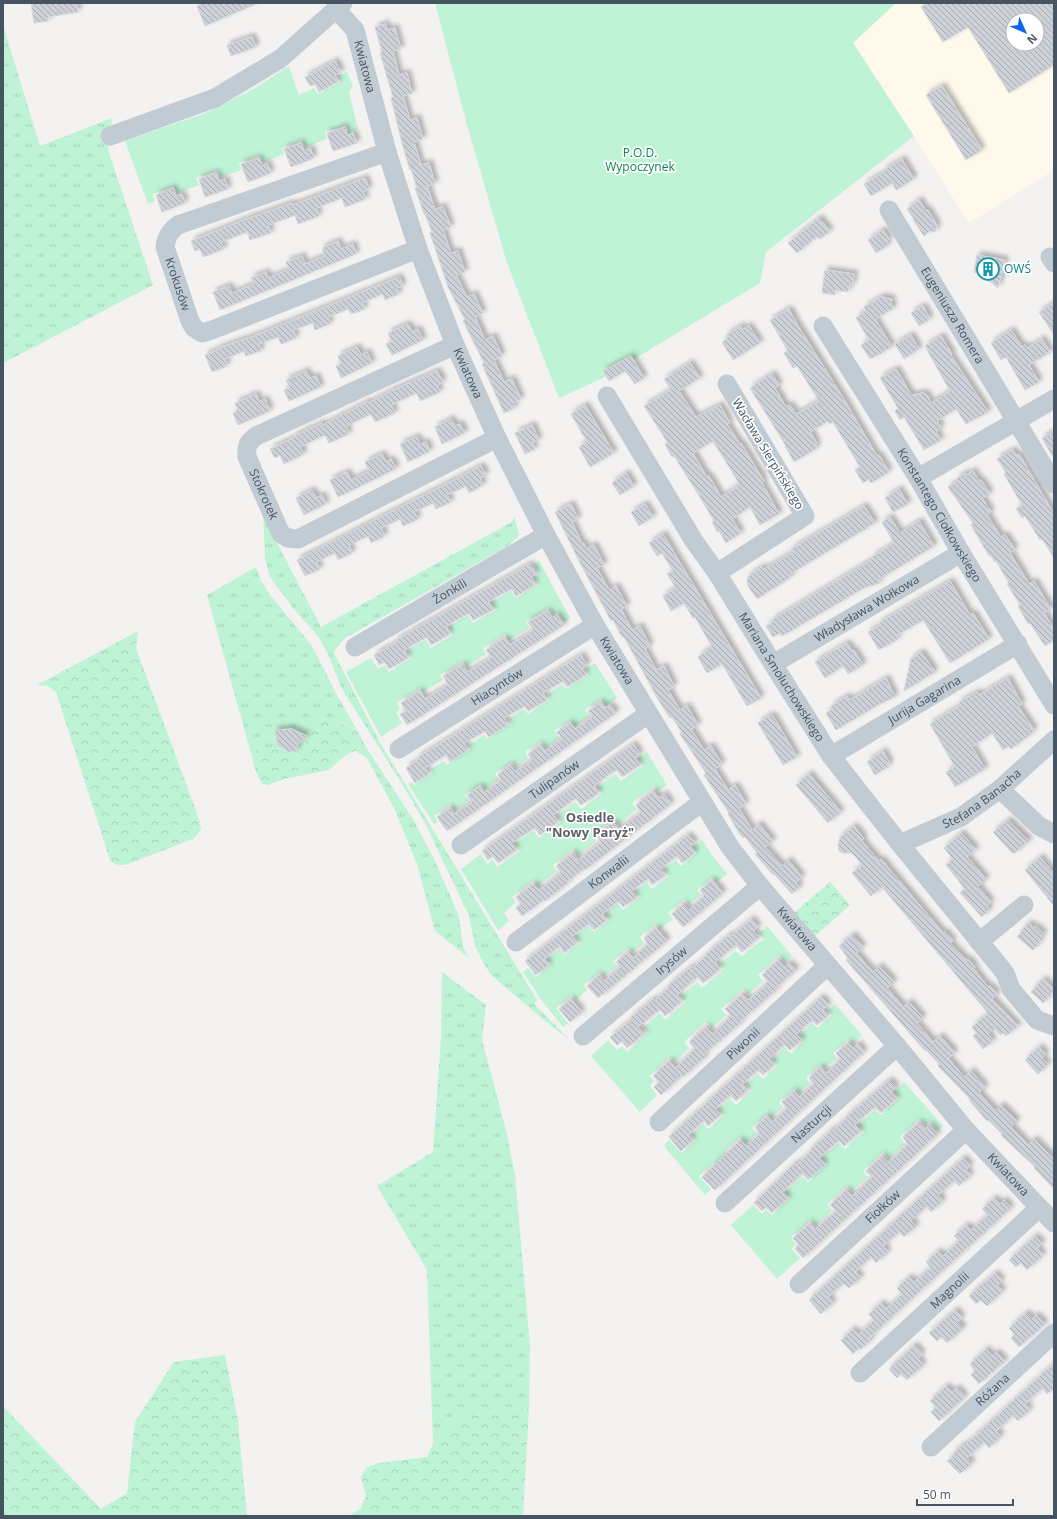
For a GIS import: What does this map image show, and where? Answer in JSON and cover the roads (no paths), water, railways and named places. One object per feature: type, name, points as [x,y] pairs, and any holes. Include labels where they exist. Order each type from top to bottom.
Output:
[{"type":"street","points":[[110,136],[215,98],[280,59],[339,6]]},
{"type":"street","name":"Kwiatowa","points":[[339,6],[355,30],[387,152],[418,249],[455,345],[497,438],[546,536],[595,626],[730,848],[760,886],[897,1046],[966,1130],[1054,1223]]},
{"type":"street","name":"Krokusów","points":[[387,152],[178,225],[171,231],[166,240],[165,247],[190,321],[194,328],[202,333],[418,249]]},
{"type":"street","name":"Eugeniusza Romera","points":[[889,210],[1054,484]]},
{"type":"street","name":"Konstantego Ciołkowskiego","points":[[823,326],[918,478],[961,553],[1054,705]]},
{"type":"street","name":"Stokrotek","points":[[455,345],[248,441],[246,450],[247,457],[281,534],[288,538],[298,539],[497,438]]},
{"type":"street","name":"Wacława Sierpińskiego","points":[[717,573],[805,516],[727,384]]},
{"type":"street","name":"Mariana Smoluchowskiego","points":[[607,396],[694,541],[717,573],[772,664],[831,756],[900,844],[1005,973],[1011,989],[1046,1023]]},
{"type":"street","points":[[918,478],[1054,398]]},
{"type":"street","name":"Żonkili","points":[[355,647],[546,536]]},
{"type":"street","name":"Władysława Wołkowa","points":[[772,664],[961,553]]},
{"type":"street","name":"Hiacyntów","points":[[399,749],[595,626]]},
{"type":"street","name":"Jurija Gagarina","points":[[831,756],[1018,644]]},
{"type":"street","name":"Tulipanów","points":[[461,845],[648,714]]},
{"type":"street","name":"Stefana Banacha","points":[[900,844],[961,817],[1000,789],[1054,740]]},
{"type":"street","points":[[1000,789],[1039,826],[1054,834]]},
{"type":"street","name":"Konwalii","points":[[516,942],[702,802]]},
{"type":"street","name":"Irysów","points":[[583,1036],[760,886]]},
{"type":"street","points":[[979,942],[1024,905]]},
{"type":"street","name":"Piwonii","points":[[659,1122],[827,966]]},
{"type":"street","name":"Nasturcji","points":[[725,1203],[897,1046]]},
{"type":"street","name":"Fiołków","points":[[799,1284],[966,1130]]},
{"type":"street","name":"Magnolii","points":[[860,1373],[1039,1208]]},
{"type":"street","name":"Różana","points":[[931,1447],[1054,1333]]},
{"type":"place","name":"OWŚ","points":[[988,269]]},
{"type":"district","name":"Osiedle \"Nowy Paryż\"","points":[[590,824]]},
{"type":"park label","name":"P.O.D. Wypoczynek","points":[[640,160]]}]
